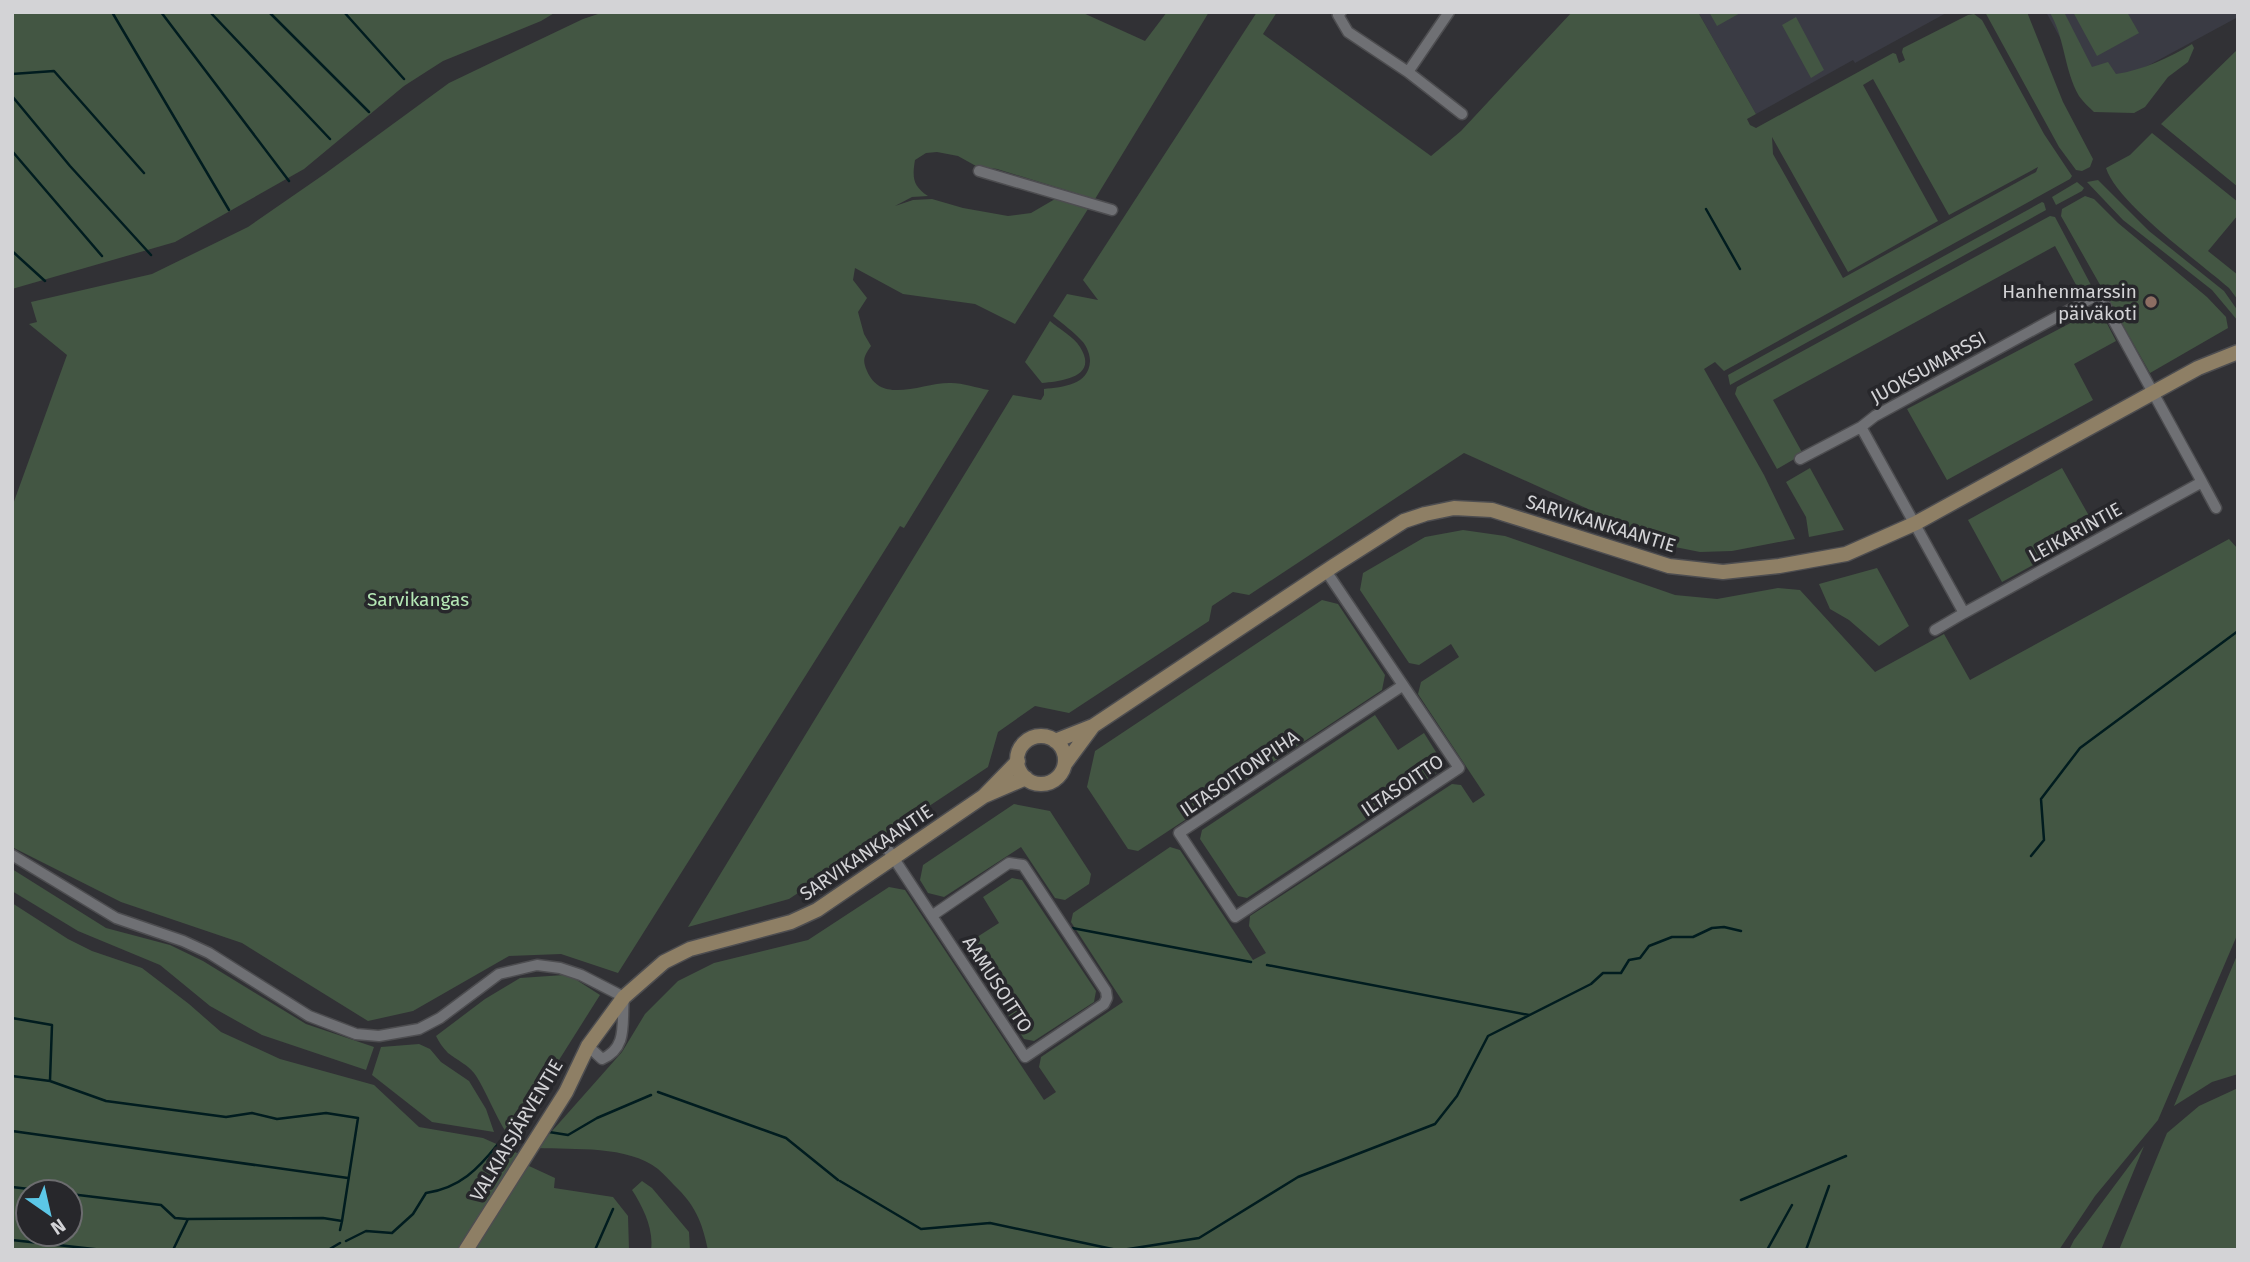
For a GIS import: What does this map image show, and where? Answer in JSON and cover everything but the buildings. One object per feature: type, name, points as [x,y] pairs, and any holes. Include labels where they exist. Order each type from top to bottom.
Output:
[{"type":"street","points":[[1340,12],[1338,15],[1348,32],[1408,72],[1462,114]]},
{"type":"street","points":[[1408,72],[1449,12]]},
{"type":"street","points":[[979,170],[1112,210]]},
{"type":"street","name":"JUOKSUMARSSI","points":[[1800,459],[2099,294],[2153,393]]},
{"type":"street","name":"SARVIKANKAANTIE","points":[[984,796],[1018,761],[1019,752],[1030,739],[1047,737],[1055,741],[1093,726],[1404,521],[1454,508],[1499,512],[1670,566],[1723,572],[1779,566],[1846,554],[1916,523],[2198,368],[2238,340]]},
{"type":"street","name":"SARVIKANKAANTIE","points":[[2198,368],[2238,352]]},
{"type":"street","points":[[2153,393],[2216,508]]},
{"type":"street","name":"JUOKSUMARSSI","points":[[1861,426],[1916,523]]},
{"type":"street","name":"LEIKARINTIE","points":[[1935,630],[2202,482]]},
{"type":"street","points":[[1916,523],[1964,612]]},
{"type":"street","name":"ILTASOITTO","points":[[1235,917],[1459,768],[1326,571]]},
{"type":"street","name":"ILTASOITONPIHA","points":[[1235,917],[1180,833],[1402,686]]},
{"type":"street","name":"SARVIKANKAANTIE","points":[[624,997],[664,962],[691,949],[791,922],[817,910],[984,796],[1026,778],[1033,782],[1049,782],[1062,772],[1093,726]]},
{"type":"street","points":[[1055,741],[1063,751],[1065,764]]},
{"type":"street","points":[[1018,761],[1026,778]]},
{"type":"street","name":"AAMUSOITTO","points":[[885,845],[1024,1056],[1104,1004],[1107,998],[1106,991],[1023,865],[1009,863],[933,915]]},
{"type":"street","points":[[12,855],[116,918],[209,953],[309,1016],[356,1034],[379,1036],[419,1030],[440,1018],[499,974],[537,965],[581,975],[624,997],[620,1045],[612,1055],[602,1059],[588,1046]]},
{"type":"street","name":"VALKIAISJÄRVENTIE","points":[[466,1250],[566,1092],[588,1046],[624,997]]},
{"type":"shaded area","points":[[1698,12],[1948,12],[1855,63],[1853,60],[1756,114]]},
{"type":"shaded area","points":[[2046,12],[2238,12],[2238,17],[2092,96]]},
{"type":"green space","points":[[12,12],[556,12],[541,21],[443,61],[404,86],[304,169],[175,242],[12,289]]},
{"type":"green space","name":"Sarvikangas","points":[[604,12],[1081,12],[1145,41],[1167,12],[1209,12],[1095,199],[997,169],[976,166],[958,156],[926,153],[915,160],[915,181],[919,189],[928,196],[912,197],[895,206],[913,200],[932,199],[1008,216],[1031,213],[1055,199],[1088,209],[1015,324],[975,304],[903,294],[855,268],[853,280],[867,298],[858,312],[864,334],[871,346],[864,361],[874,382],[893,390],[951,383],[989,390],[904,528],[900,526],[618,973],[561,954],[509,956],[413,1011],[368,1021],[242,943],[121,902],[12,847],[12,507],[67,355],[29,324],[37,322],[31,302],[152,274],[248,227],[449,83],[583,19]]},
{"type":"green space","points":[[1257,12],[1277,12],[1263,34],[1431,156],[1461,131],[1572,12],[1698,12],[1756,114],[1747,119],[1750,125],[1756,128],[1893,53],[1899,63],[1905,60],[1903,48],[1974,14],[1982,20],[2044,134],[2072,176],[1724,371],[1715,362],[1704,369],[1764,475],[1795,539],[1732,551],[1700,552],[1670,546],[1464,453],[1249,595],[1233,592],[1212,606],[1209,621],[1069,713],[1035,706],[998,732],[988,767],[789,899],[688,927],[1013,395],[1041,400],[1044,389],[1074,383],[1089,369],[1089,353],[1085,345],[1076,334],[1053,316],[1067,294],[1098,300],[1083,280]],"holes":[[[1873,79],[1949,215],[2038,167],[2036,172],[1843,278],[1773,154],[1772,137],[1848,272],[1938,221],[1863,85]]]},
{"type":"green space","points":[[1709,12],[1742,12],[1717,26]]},
{"type":"green space","points":[[1985,12],[2027,12],[2063,102],[2093,159],[2090,167],[2082,171],[2076,170],[2059,147]]},
{"type":"green space","points":[[2064,12],[2092,67],[2108,62],[2116,74],[2156,63],[2192,44],[2194,48],[2188,62],[2168,77],[2145,107],[2134,113],[2094,112],[2074,86],[2059,33],[2050,13]]},
{"type":"green space","points":[[2073,12],[2127,12],[2139,33],[2097,56]]},
{"type":"green space","points":[[1796,17],[1824,70],[1811,78],[1782,25]]},
{"type":"green space","points":[[2238,49],[2238,187],[2161,124]]},
{"type":"green space","points":[[2152,133],[2238,202],[2238,215],[2208,251],[2238,275],[2238,300],[2229,288],[2142,214],[2113,182],[2106,168],[2130,155]]},
{"type":"green space","points":[[2098,180],[2149,231],[2224,291],[2238,311],[2238,321],[2212,290],[2123,220],[2087,182]]},
{"type":"green space","points":[[2077,182],[2084,188],[2082,191],[2056,205],[2052,197]]},
{"type":"green space","name":"Hanhenmarssin päiväkoti","points":[[2085,196],[2094,199],[2118,223],[2207,297],[2226,317],[2228,328],[2150,373],[2061,216],[2062,209]]},
{"type":"green space","points":[[2042,202],[2046,210],[1730,385],[1728,375]]},
{"type":"green space","points":[[2050,216],[2055,217],[2091,285],[2090,288],[2081,294],[2055,246],[1773,400],[1803,454],[1777,469],[1735,394],[1737,387]]},
{"type":"green space","points":[[2099,308],[2116,341],[2074,364],[2093,400],[1947,480],[1907,409]]},
{"type":"green space","points":[[1050,321],[1077,343],[1085,357],[1085,365],[1076,376],[1042,383],[1025,362]]},
{"type":"green space","points":[[1810,468],[1844,530],[1809,537],[1806,517],[1786,482]]},
{"type":"green space","points":[[2062,468],[2097,530],[2002,582],[1968,520]]},
{"type":"green space","points":[[1463,530],[1505,536],[1675,595],[1717,599],[1778,588],[1800,590],[1875,672],[1944,634],[1970,680],[2229,539],[2238,549],[2238,933],[2158,1120],[2095,1196],[2059,1250],[708,1250],[703,1230],[692,1207],[658,1169],[645,1161],[600,1150],[537,1148],[622,1052],[645,1014],[678,981],[714,963],[808,940],[889,887],[905,890],[1044,1100],[1056,1092],[1039,1067],[1041,1057],[1123,1002],[1071,922],[1073,913],[1170,847],[1180,850],[1253,960],[1266,953],[1249,926],[1250,916],[1452,784],[1461,785],[1473,803],[1485,795],[1418,694],[1421,682],[1459,657],[1451,644],[1419,665],[1409,663],[1360,590],[1363,573],[1425,537]]},
{"type":"green space","points":[[1877,568],[1909,626],[1879,646],[1849,620],[1830,609],[1819,584]]},
{"type":"green space","points":[[1322,600],[1338,604],[1385,675],[1382,690],[1138,851],[1128,849],[1087,787],[1095,751]]},
{"type":"green space","points":[[1375,715],[1398,750],[1424,733],[1441,760],[1439,771],[1247,898],[1238,896],[1200,839],[1202,830]]},
{"type":"green space","points":[[1014,804],[1050,811],[1091,874],[1089,884],[1065,900],[1055,898],[1021,847],[944,897],[928,893],[920,880],[923,865]]},
{"type":"green space","points":[[12,869],[106,928],[170,945],[203,961],[306,1024],[374,1047],[366,1070],[262,1035],[210,1006],[160,965],[78,931],[12,891]]},
{"type":"green space","points":[[1012,878],[1022,880],[1096,991],[1094,1002],[1034,1041],[1024,1039],[963,946],[999,923],[983,897]]},
{"type":"green space","points":[[12,903],[92,951],[142,968],[221,1032],[280,1059],[374,1085],[419,1127],[483,1138],[517,1153],[529,1166],[555,1178],[554,1188],[613,1197],[628,1216],[629,1250],[12,1250]]},
{"type":"green space","points":[[2238,953],[2238,1074],[2212,1082],[2174,1106]]},
{"type":"green space","points":[[564,975],[572,977],[600,995],[559,1060],[528,1102],[519,1121],[519,1146],[501,1124],[474,1073],[448,1053],[436,1036],[485,999],[520,978]]},
{"type":"green space","points":[[419,1044],[430,1049],[441,1062],[469,1081],[486,1109],[494,1132],[432,1122],[372,1075],[381,1047]]},
{"type":"green space","points":[[2238,1088],[2238,1250],[2119,1250],[2167,1133],[2199,1106]]},
{"type":"green space","points":[[2144,1146],[2101,1250],[2069,1250],[2074,1240]]},
{"type":"green space","points":[[642,1181],[652,1188],[689,1232],[690,1250],[651,1250],[647,1218],[632,1190]]},
{"type":"waterway","points":[[112,12],[229,210]]},
{"type":"waterway","points":[[161,12],[289,181]]},
{"type":"waterway","points":[[210,12],[330,139]]},
{"type":"waterway","points":[[269,12],[369,112]]},
{"type":"waterway","points":[[344,12],[404,79]]},
{"type":"waterway","points":[[12,74],[54,71],[144,173]]},
{"type":"waterway","points":[[12,96],[70,166],[151,255]]},
{"type":"waterway","points":[[12,151],[102,256]]},
{"type":"waterway","points":[[1706,209],[1740,269]]},
{"type":"waterway","points":[[12,251],[45,281]]},
{"type":"waterway","points":[[2031,856],[2044,840],[2041,799],[2080,748],[2238,631]]},
{"type":"waterway","points":[[1122,1250],[1199,1238],[1298,1177],[1435,1124],[1457,1096],[1488,1036],[1591,984],[1603,973],[1621,973],[1629,960],[1640,958],[1649,946],[1672,937],[1693,937],[1712,928],[1724,927],[1741,931]]},
{"type":"waterway","points":[[1072,928],[1251,962]]},
{"type":"waterway","points":[[1267,965],[1529,1015]]},
{"type":"waterway","points":[[12,1018],[52,1025],[50,1080]]},
{"type":"waterway","points":[[12,1076],[50,1081],[106,1101],[226,1117],[252,1113],[277,1119],[326,1113],[358,1118],[342,1221]]},
{"type":"waterway","points":[[658,1092],[786,1138],[838,1180]]},
{"type":"waterway","points":[[549,1132],[568,1135],[597,1118],[651,1095]]},
{"type":"waterway","points":[[509,1132],[515,1125],[524,1127]]},
{"type":"waterway","points":[[12,1131],[348,1178]]},
{"type":"waterway","points":[[346,1241],[366,1231],[392,1233],[413,1214],[426,1193],[449,1187],[467,1176],[498,1144]]},
{"type":"waterway","points":[[1741,1200],[1846,1156]]},
{"type":"waterway","points":[[840,1181],[921,1229],[990,1223],[1117,1250]]},
{"type":"waterway","points":[[1806,1250],[1829,1186]]},
{"type":"waterway","points":[[84,1196],[161,1205],[175,1218],[187,1219]]},
{"type":"waterway","points":[[1767,1250],[1792,1205]]},
{"type":"waterway","points":[[595,1250],[613,1209]]},
{"type":"waterway","points":[[173,1250],[188,1219],[323,1218],[342,1221],[340,1230]]},
{"type":"waterway","points":[[12,1240],[103,1250]]},
{"type":"waterway","points":[[328,1250],[340,1243]]},
{"type":"place","name":"Hanhenmarssin päiväkoti","points":[[2151,302]]}]
